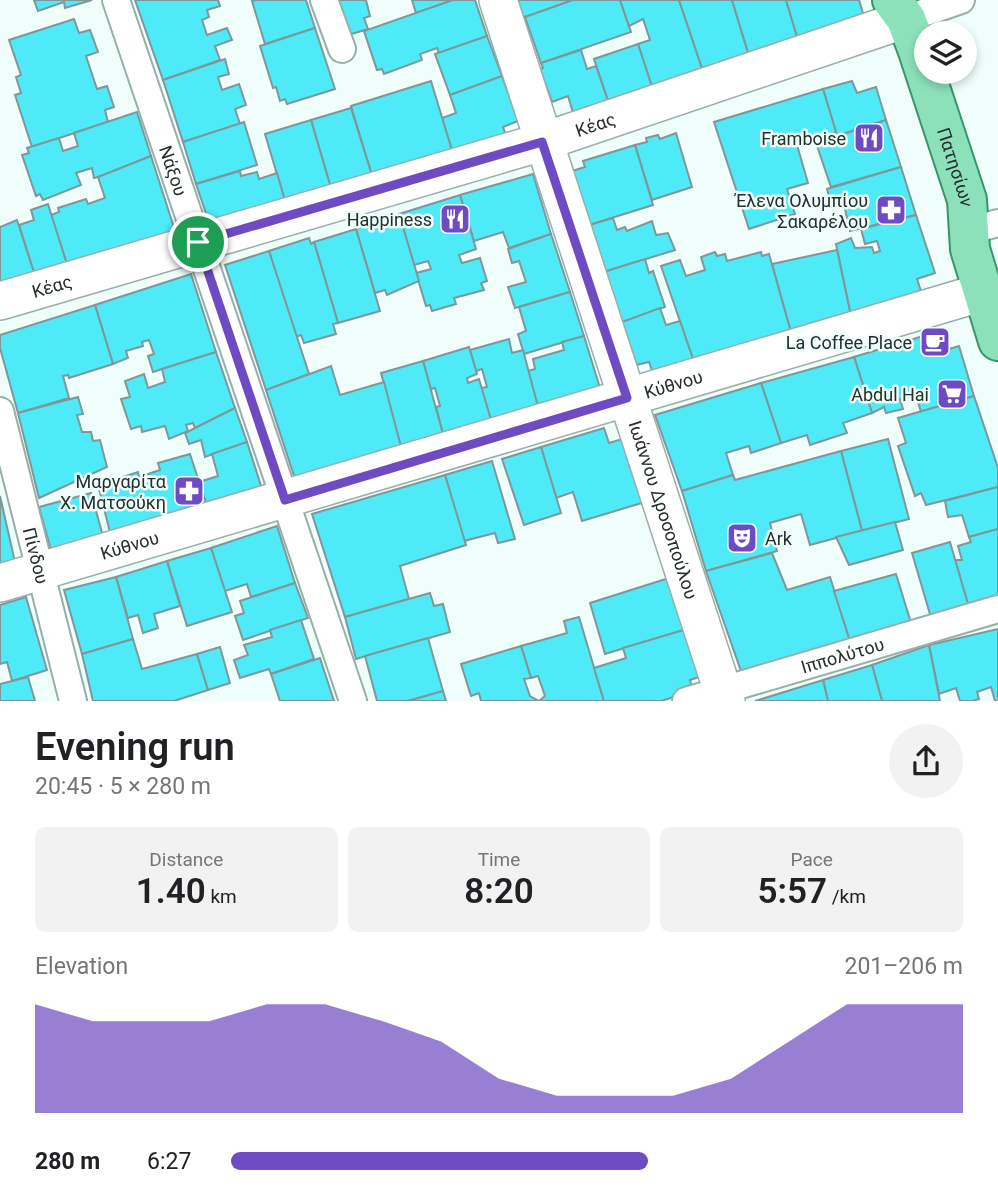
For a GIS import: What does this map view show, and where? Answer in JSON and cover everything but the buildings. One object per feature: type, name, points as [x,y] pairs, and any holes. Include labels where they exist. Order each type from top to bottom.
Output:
[{"type":"main road","name":"Πατησίων","points":[[899,10],[967,200],[983,227],[982,292],[998,341]]},
{"type":"street","name":"Νάξου","points":[[116,0],[353,701]]},
{"type":"street","points":[[324,0],[342,49]]},
{"type":"street","name":"Ιωάννου Δροσοπούλου","points":[[498,0],[542,142],[725,695]]},
{"type":"street","points":[[899,10],[961,0]]},
{"type":"street","name":"Κέας","points":[[0,301],[542,142],[899,10]]},
{"type":"street","name":"Κύθνου","points":[[0,583],[982,292]]},
{"type":"street","name":"Πίνδου","points":[[0,411],[43,572],[73,701]]},
{"type":"street","name":"Ιππολύτου","points":[[686,701],[725,695],[998,609]]},
{"type":"place","name":"Framboise","points":[[869,138]]},
{"type":"place","name":"Έλενα Ολυμπίου Σακαρέλου","points":[[891,210]]},
{"type":"place","name":"Happiness","points":[[455,219]]},
{"type":"place","name":"La Coffee Place","points":[[935,342]]},
{"type":"place","name":"Abdul Hai","points":[[952,394]]},
{"type":"place","name":"Μαργαρίτα Χ. Ματσούκη","points":[[189,491]]},
{"type":"place","name":"Ark","points":[[742,538]]},
{"type":"route","points":[[542,142],[627,398],[285,500],[198,242],[542,142]]}]
